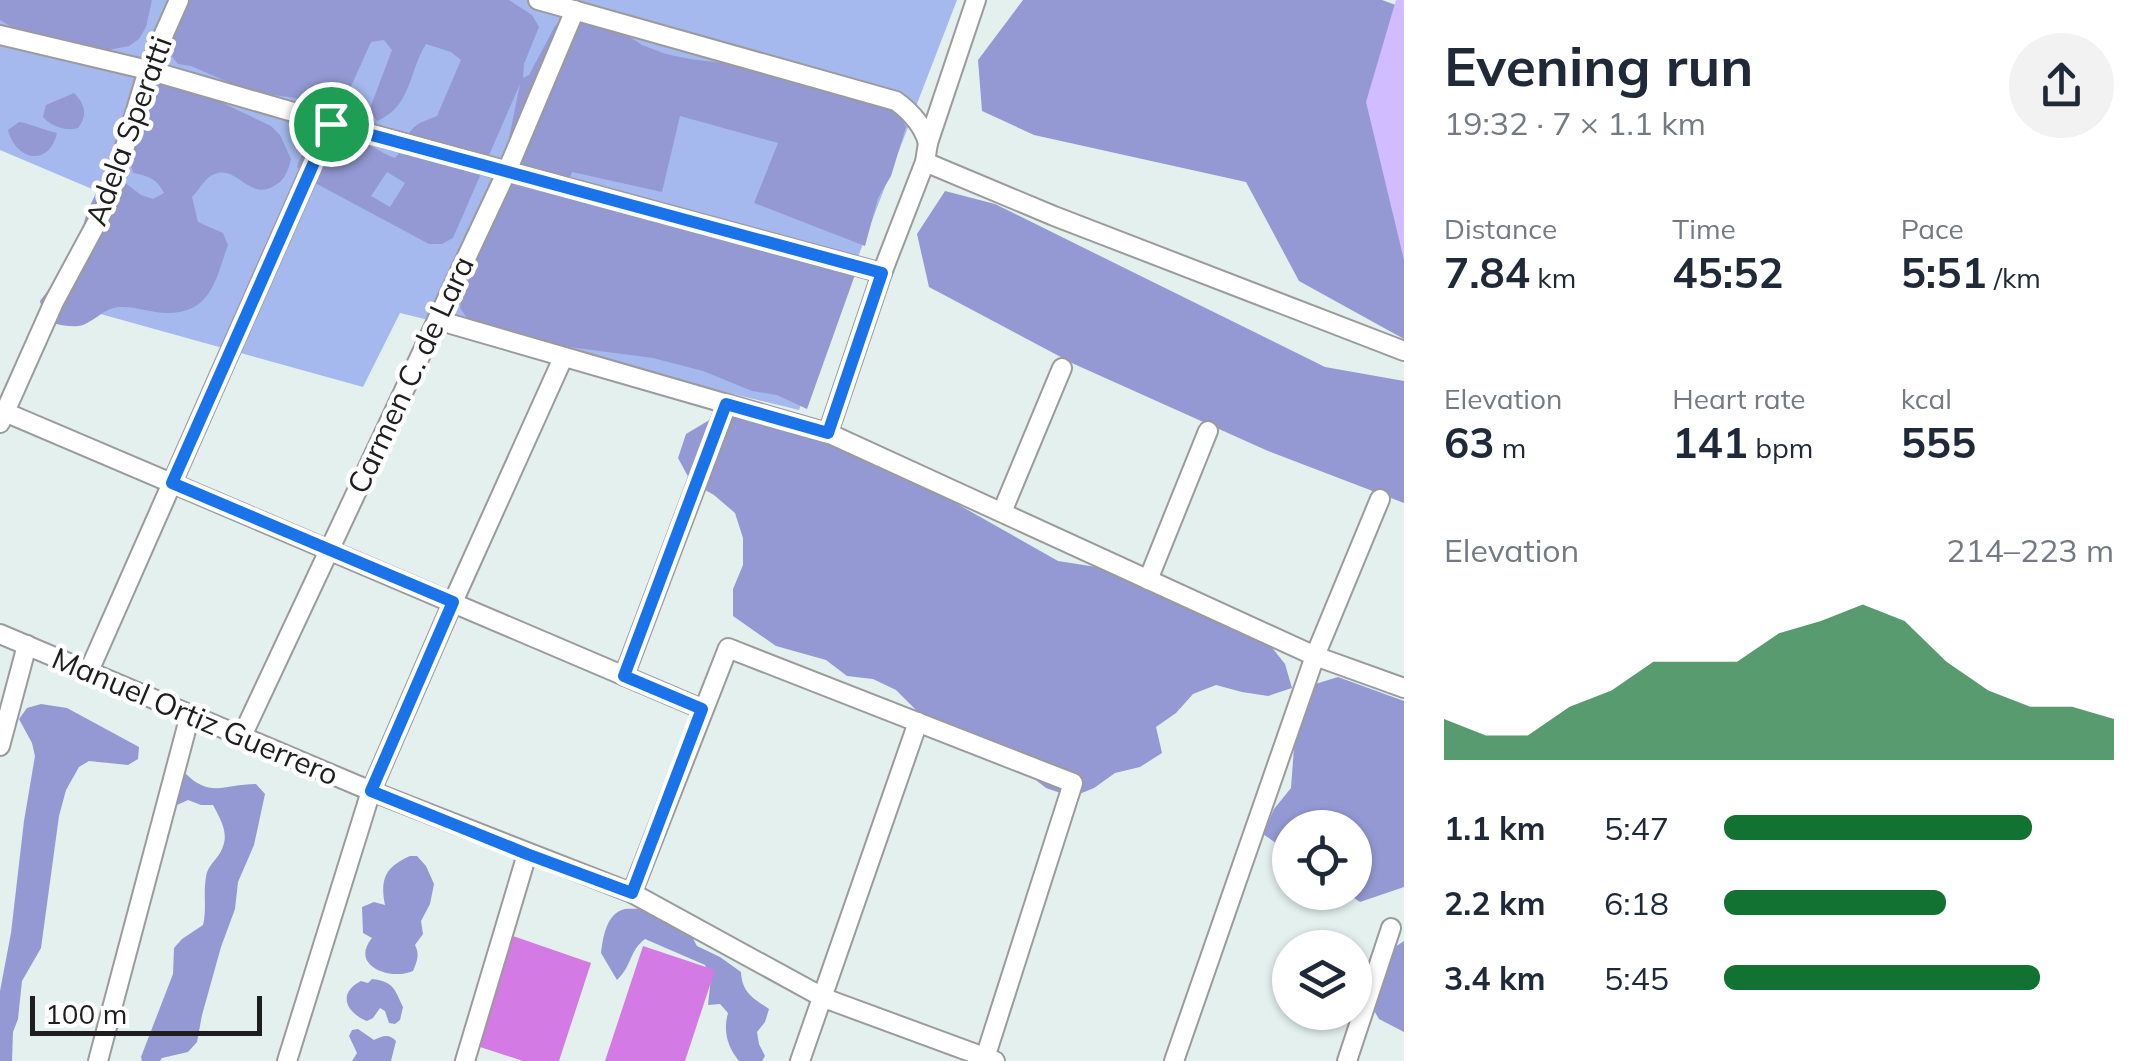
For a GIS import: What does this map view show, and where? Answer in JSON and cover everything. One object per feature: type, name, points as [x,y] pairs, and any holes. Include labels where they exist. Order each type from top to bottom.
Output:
[{"type":"street","name":"Adela Speratti","points":[[2,415],[54,302],[109,200],[148,70],[178,0]]},
{"type":"street","points":[[538,0],[583,8],[896,101],[925,133],[926,152]]},
{"type":"street","points":[[828,433],[976,0]]},
{"type":"street","name":"Carmen C. de Lara","points":[[242,736],[583,8]]},
{"type":"street","points":[[0,36],[148,70],[331,124],[882,273]]},
{"type":"street","points":[[89,672],[331,124]]},
{"type":"street","points":[[926,152],[1054,216],[1404,351]]},
{"type":"street","points":[[437,320],[828,433],[1315,656],[1404,688]]},
{"type":"street","points":[[286,1061],[371,791],[563,358]]},
{"type":"street","points":[[1002,512],[1062,368]]},
{"type":"street","points":[[624,676],[726,404]]},
{"type":"street","points":[[2,415],[172,483],[702,709]]},
{"type":"street","points":[[1148,580],[1208,431]]},
{"type":"street","points":[[1174,1061],[1315,656],[1380,499]]},
{"type":"street","name":"Manuel Ortiz Guerrero","points":[[0,634],[371,791],[632,893],[824,998],[988,1060]]},
{"type":"street","points":[[0,746],[27,646]]},
{"type":"street","points":[[632,893],[728,648],[1073,784],[988,1060]]},
{"type":"street","points":[[98,1061],[190,714]]},
{"type":"street","points":[[800,1061],[918,722]]},
{"type":"street","points":[[465,1061],[527,854]]},
{"type":"street","points":[[1347,1061],[1390,928]]},
{"type":"shaded area","points":[[0,0],[957,0],[799,410],[400,313],[363,387],[61,303],[111,197],[0,150]]},
{"type":"shaded area","points":[[0,0],[152,0],[139,39],[129,46],[103,51],[27,36],[0,20]]},
{"type":"shaded area","points":[[181,0],[509,0],[532,15],[539,27],[524,64],[523,78],[529,75],[555,26],[574,7],[666,54],[821,75],[894,104],[906,127],[891,176],[878,198],[865,246],[754,203],[778,143],[680,116],[662,192],[572,172],[566,190],[856,272],[807,409],[777,395],[752,391],[703,371],[653,358],[501,338],[475,330],[460,308],[464,283],[495,207],[520,84],[453,238],[442,244],[429,244],[304,177],[297,167],[312,144],[338,136],[357,139],[395,158],[413,128],[437,116],[461,60],[451,52],[426,44],[403,98],[377,121],[369,111],[392,50],[384,40],[371,42],[340,111],[303,99],[251,92],[178,64],[170,54],[168,42]],"holes":[[[387,172],[405,183],[390,207],[371,196]]]},
{"type":"shaded area","points":[[1023,0],[1382,0],[1404,8],[1404,339],[1299,281],[1246,182],[1034,135],[982,111],[978,60]]},
{"type":"shaded area","points":[[1396,0],[1404,0],[1404,260],[1366,102]]},
{"type":"shaded area","points":[[146,78],[210,97],[271,126],[280,135],[291,159],[287,171],[278,184],[265,189],[250,186],[230,174],[215,174],[192,197],[198,222],[223,233],[228,245],[209,293],[192,308],[165,313],[118,307],[79,326],[51,323],[40,301],[77,248],[98,189],[107,180],[120,179],[153,199],[164,193],[152,179],[133,173],[127,149]]},
{"type":"shaded area","points":[[74,93],[84,110],[78,128],[59,127],[43,117],[46,105]]},
{"type":"shaded area","points":[[19,122],[57,133],[47,152],[32,156],[17,148],[8,130]]},
{"type":"shaded area","points":[[945,191],[995,204],[1325,367],[1404,381],[1404,503],[1268,451],[1074,364],[929,287],[917,234]]},
{"type":"shaded area","points":[[759,403],[899,471],[1058,561],[1135,573],[1270,645],[1285,664],[1292,688],[1268,696],[1216,685],[1193,694],[1156,727],[1162,753],[1072,797],[1046,788],[1004,755],[934,728],[896,690],[873,679],[847,676],[826,660],[776,646],[733,616],[733,589],[743,565],[743,538],[735,513],[691,482],[678,458],[686,434],[731,407]]},
{"type":"shaded area","points":[[1338,677],[1404,701],[1404,887],[1372,898],[1372,810],[1274,810],[1291,788],[1295,734],[1312,685]]},
{"type":"shaded area","points":[[41,704],[67,708],[139,747],[138,759],[128,765],[89,761],[79,767],[66,790],[41,948],[22,981],[12,1061],[0,1061],[0,991],[35,756],[19,719],[27,708]]},
{"type":"shaded area","points":[[179,738],[189,746],[184,772],[193,780],[210,788],[256,784],[265,794],[197,1042],[188,1052],[160,1061],[142,1061],[173,974],[174,948],[203,925],[207,874],[225,837],[213,805],[188,800],[177,805],[165,799],[166,767]]},
{"type":"shaded area","points":[[1272,814],[1272,840],[1263,834]]},
{"type":"shaded area","points":[[410,856],[417,856],[426,866],[434,884],[421,921],[423,934],[415,945],[418,955],[413,971],[394,974],[369,963],[366,948],[372,938],[363,933],[362,907],[374,902],[385,905],[386,875]]},
{"type":"shaded area","points":[[652,908],[684,922],[697,946],[741,972],[746,990],[769,1009],[757,1032],[765,1056],[762,1061],[739,1061],[732,1050],[726,1032],[728,1013],[720,1004],[708,1005],[711,978],[705,965],[645,939],[617,980],[601,953],[610,921],[625,909]]},
{"type":"shaded area","points":[[513,936],[591,963],[559,1061],[523,1061],[477,1046]]},
{"type":"shaded area","points":[[1404,941],[1404,1032],[1379,1019],[1372,1008],[1372,983],[1389,951]]},
{"type":"shaded area","points":[[643,946],[715,970],[685,1061],[605,1061]]},
{"type":"shaded area","points":[[372,979],[389,984],[397,995],[403,1007],[395,1024],[389,1023],[380,1008],[367,1021],[350,1008],[349,991],[361,981],[368,983]]},
{"type":"shaded area","points":[[358,1029],[374,1040],[383,1036],[393,1038],[396,1041],[391,1061],[352,1061],[357,1053],[349,1036]]},
{"type":"route","points":[[331,124],[882,273],[828,433],[726,404],[624,676],[702,709],[632,893],[371,791],[453,602],[172,483],[331,124]]}]
